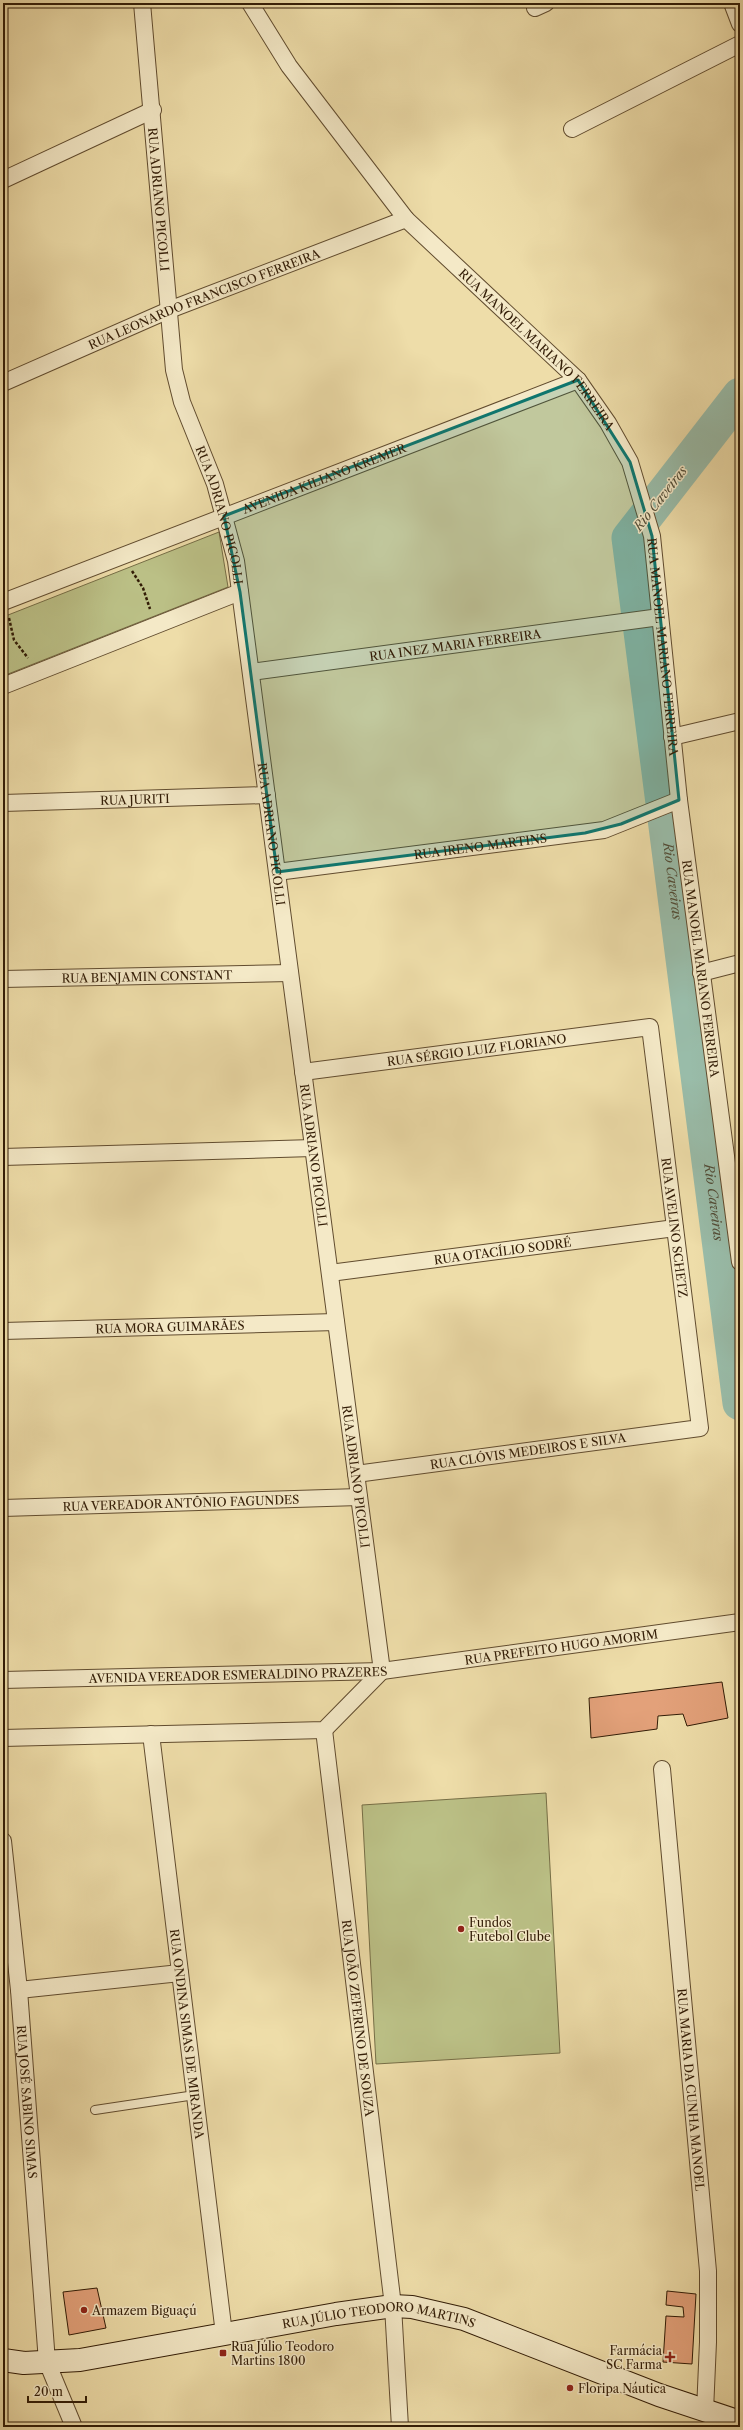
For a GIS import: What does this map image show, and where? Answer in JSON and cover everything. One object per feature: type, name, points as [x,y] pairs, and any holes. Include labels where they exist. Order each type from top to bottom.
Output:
[{"type":"main road","name":"RUA JÚLIO TEODORO MARTINS","points":[[3,2360],[24,2363],[80,2360],[393,2306],[431,2310],[464,2319],[659,2395],[740,2422]]},
{"type":"street","name":"RUA ADRIANO PICOLLI","points":[[142,3],[153,110],[169,310],[177,387],[215,484],[236,561],[382,1671]]},
{"type":"street","name":"RUA MANOEL MARIANO FERREIRA","points":[[250,3],[289,66],[406,219],[578,380],[620,441],[635,474],[652,536],[656,618],[672,737],[677,800],[701,973],[735,1182],[740,1262]]},
{"type":"street","points":[[732,3],[740,24]]},
{"type":"street","points":[[572,129],[740,44]]},
{"type":"street","points":[[3,180],[153,110]]},
{"type":"street","name":"RUA LEONARDO FRANCISCO FERREIRA","points":[[3,383],[169,310],[406,219]]},
{"type":"street","name":"AVENIDA KILIANO KREMER","points":[[8,600],[578,380]]},
{"type":"street","points":[[3,686],[240,592]]},
{"type":"street","name":"RUA INEZ MARIA FERREIRA","points":[[251,672],[656,618]]},
{"type":"street","points":[[672,737],[740,721]]},
{"type":"street","name":"RUA JURITI","points":[[3,803],[267,795]]},
{"type":"street","name":"RUA IRENO MARTINS","points":[[277,872],[604,830],[650,813],[677,800]]},
{"type":"street","points":[[701,973],[740,963]]},
{"type":"street","name":"RUA BENJAMIN CONSTANT","points":[[3,979],[290,973]]},
{"type":"street","name":"RUA SÉRGIO LUIZ FLORIANO","points":[[303,1072],[650,1028]]},
{"type":"street","name":"RUA AVELINO SCHETZ","points":[[650,1028],[700,1428]]},
{"type":"street","points":[[3,1157],[313,1148]]},
{"type":"street","name":"RUA OTACÍLIO SODRÉ","points":[[330,1273],[675,1228]]},
{"type":"street","name":"RUA MORA GUIMARÃES","points":[[3,1331],[336,1322]]},
{"type":"street","name":"RUA CLÓVIS MEDEIROS E SILVA","points":[[356,1474],[700,1428]]},
{"type":"street","name":"RUA VEREADOR ANTÔNIO FAGUNDES","points":[[3,1508],[359,1497]]},
{"type":"street","name":"RUA PREFEITO HUGO AMORIM","points":[[382,1671],[740,1622]]},
{"type":"street","name":"AVENIDA VEREADOR ESMERALDINO PRAZERES","points":[[3,1680],[382,1671]]},
{"type":"street","name":"AVENIDA VEREADOR ESMERALDINO PRAZERES","points":[[324,1730],[382,1671]]},
{"type":"street","points":[[3,1738],[324,1730]]},
{"type":"street","name":"RUA JOÃO ZEFERINO DE SOUZA","points":[[324,1730],[393,2306],[400,2427]]},
{"type":"street","name":"RUA ONDINA SIMAS DE MIRANDA","points":[[151,1734],[224,2334]]},
{"type":"street","name":"RUA MARIA DA CUNHA MANOEL","points":[[662,1769],[708,2271],[708,2342],[705,2411]]},
{"type":"street","name":"RUA JOSÉ SABINO SIMAS","points":[[3,1841],[19,1990],[47,2362],[74,2427]]},
{"type":"street","points":[[19,1990],[180,1973]]},
{"type":"lane","points":[[94,2110],[195,2094]]},
{"type":"path","points":[[117,557],[132,570],[143,588],[150,607],[150,628]]},
{"type":"path","points":[[8,600],[9,619],[14,640],[27,658],[46,669]]},
{"type":"highlighted area","points":[[578,380],[630,462],[652,536],[679,800],[621,824],[585,833],[277,872],[240,592],[224,516]]},
{"type":"green space","points":[[219,532],[228,587],[3,676],[3,617]]},
{"type":"green space","name":"Fundos Futebol Clube","points":[[546,1793],[560,2053],[376,2064],[362,1805]]},
{"type":"building","points":[[722,1682],[728,1718],[687,1726],[683,1714],[658,1716],[657,1729],[591,1738],[589,1698]]},
{"type":"building","name":"Armazem Biguaçú","points":[[97,2288],[106,2328],[69,2335],[63,2292]]},
{"type":"building","points":[[667,2291],[696,2294],[692,2364],[663,2362],[666,2316],[684,2317],[683,2307],[666,2305]]},
{"type":"waterway","name":"Rio Caveiras","points":[[740,395],[629,538],[740,1403]]},
{"type":"place","name":"Fundos Futebol Clube","points":[[461,1929]]},
{"type":"place","name":"Armazem Biguaçú","points":[[84,2310]]},
{"type":"place","name":"Rua Júlio Teodoro Martins 1800","points":[[223,2353]]},
{"type":"place","name":"Farmácia SC Farma","points":[[670,2357]]},
{"type":"place","name":"Floripa Náutica","points":[[570,2388]]}]
